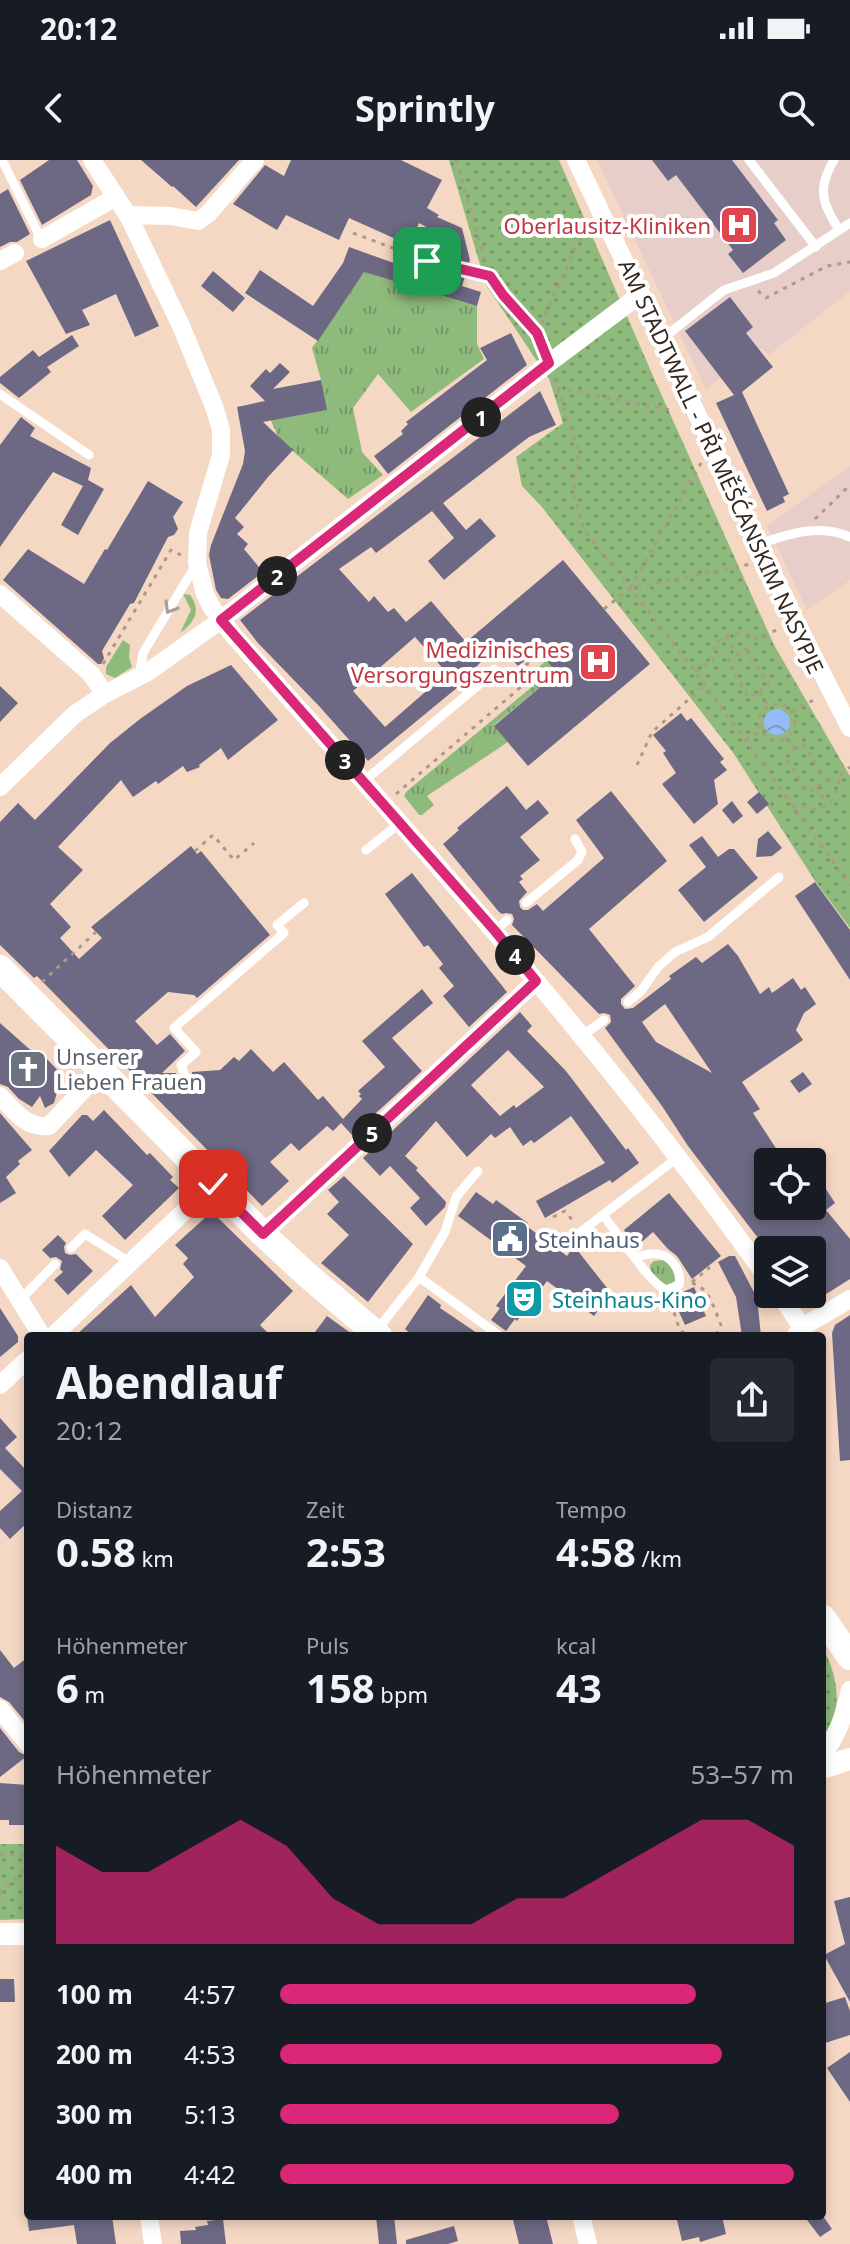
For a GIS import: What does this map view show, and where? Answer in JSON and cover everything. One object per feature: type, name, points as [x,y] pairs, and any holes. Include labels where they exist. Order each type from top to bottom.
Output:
[{"type":"main road","points":[[1,970],[150,1113],[213,1184],[263,1234],[375,1332]]},
{"type":"main road","points":[[826,1623],[850,1657]]},
{"type":"street","points":[[92,160],[127,215],[182,328],[221,430],[221,455],[198,533],[197,563],[205,594],[221,620],[400,823],[501,925],[536,981],[582,1036],[754,1260]]},
{"type":"street","points":[[127,215],[170,216],[198,221],[208,214],[255,160]]},
{"type":"street","name":"AM STADTWALL - PŘI MĚŠĆANSKIM NASYPJE","points":[[576,160],[829,691],[850,728]]},
{"type":"street","points":[[39,240],[116,197]]},
{"type":"street","points":[[0,787],[75,714],[139,677],[221,620],[641,294]]},
{"type":"street","points":[[3,604],[91,674],[105,694]]},
{"type":"street","points":[[263,1234],[536,981]]},
{"type":"street","points":[[0,1096],[28,1124],[49,1126],[102,1070]]},
{"type":"street","points":[[57,1332],[213,1184]]},
{"type":"street","points":[[0,1268],[40,1332]]},
{"type":"street","points":[[801,1332],[850,1299]]},
{"type":"street","points":[[787,1308],[799,1332]]},
{"type":"street","points":[[0,1385],[24,1363]]},
{"type":"street","points":[[826,1750],[843,1719],[850,1690]]},
{"type":"street","points":[[0,1709],[24,1739]]},
{"type":"street","points":[[826,1767],[850,1759]]},
{"type":"street","points":[[0,1934],[24,1934]]},
{"type":"street","points":[[150,2220],[153,2244]]},
{"type":"street","points":[[582,2220],[588,2244]]},
{"type":"lane","points":[[2,160],[39,240]]},
{"type":"lane","points":[[749,160],[816,247]]},
{"type":"lane","points":[[834,160],[824,176],[824,204],[839,230]]},
{"type":"lane","points":[[662,339],[724,290],[774,273],[850,223]]},
{"type":"lane","points":[[0,394],[89,455]]},
{"type":"lane","points":[[759,544],[803,530],[842,533],[850,537]]},
{"type":"lane","points":[[139,677],[143,653],[197,563]]},
{"type":"lane","points":[[364,781],[494,669]]},
{"type":"lane","points":[[366,850],[400,823]]},
{"type":"lane","points":[[526,903],[578,860],[582,852],[575,839]]},
{"type":"lane","points":[[628,1002],[675,952],[708,937],[779,877]]},
{"type":"lane","points":[[184,1081],[186,1078],[181,1065],[196,1052],[174,1028],[284,933],[277,925],[304,903]]},
{"type":"lane","points":[[582,1036],[604,1020]]},
{"type":"lane","points":[[574,1237],[677,1158]]},
{"type":"lane","points":[[378,1332],[419,1277],[445,1232],[456,1197],[478,1171]]},
{"type":"lane","points":[[603,1215],[635,1257],[658,1287],[666,1290],[681,1281],[672,1261],[656,1254],[635,1257]]},
{"type":"lane","points":[[71,1248],[85,1234],[131,1263]]},
{"type":"lane","points":[[20,1300],[55,1264]]},
{"type":"lane","points":[[419,1277],[495,1332]]},
{"type":"path","points":[[456,160],[490,276],[537,333],[549,363],[579,454],[573,491],[584,530],[695,671],[850,885]]},
{"type":"path","points":[[537,333],[597,203]]},
{"type":"path","points":[[353,233],[427,261],[490,276]]},
{"type":"path","points":[[750,282],[766,298],[827,266],[850,262]]},
{"type":"path","points":[[557,388],[699,416]]},
{"type":"path","points":[[604,609],[630,588],[712,444]]},
{"type":"path","points":[[803,530],[850,485]]},
{"type":"path","points":[[91,674],[106,661],[171,550],[197,563]]},
{"type":"path","points":[[630,588],[767,561]]},
{"type":"path","points":[[695,671],[713,660],[715,646],[726,636],[740,631],[757,639],[796,622]]},
{"type":"path","points":[[726,636],[737,655]]},
{"type":"path","points":[[746,649],[769,686],[749,698],[727,661],[737,655],[746,649]]},
{"type":"path","points":[[384,805],[529,680],[526,665],[545,650],[548,654]]},
{"type":"path","points":[[637,765],[652,732],[705,685]]},
{"type":"path","points":[[792,712],[829,691]]},
{"type":"path","points":[[759,692],[768,706]]},
{"type":"path","points":[[782,704],[792,712],[794,728],[786,737],[774,740],[761,730],[760,717],[768,706],[782,704]]},
{"type":"path","points":[[746,740],[761,730]]},
{"type":"path","points":[[786,737],[794,749]]},
{"type":"path","points":[[803,744],[827,780],[816,787],[808,792],[784,756],[803,744]]},
{"type":"path","points":[[794,808],[800,804],[812,809],[827,804],[837,793],[839,775],[850,767]]},
{"type":"path","points":[[816,787],[827,804]]},
{"type":"path","points":[[195,851],[213,835],[234,860],[254,843]]},
{"type":"path","points":[[27,995],[96,932]]},
{"type":"path","points":[[553,1217],[562,1211],[569,1217]]},
{"type":"path","points":[[708,1267],[691,1283],[706,1290],[721,1325],[718,1332]]},
{"type":"path","points":[[666,1290],[682,1332]]},
{"type":"path","points":[[0,1855],[24,1855]]},
{"type":"path","points":[[0,1894],[24,1869]]},
{"type":"shaded area","name":"Oberlausitz-Kliniken","points":[[597,160],[850,160],[850,291],[769,355],[762,348],[739,362],[706,390]]},
{"type":"shaded area","points":[[850,466],[850,580],[807,610],[767,526]]},
{"type":"green space","points":[[449,160],[559,160],[774,645],[850,776],[850,928],[815,881],[734,754],[542,507],[522,486],[516,457],[563,423],[549,379],[486,285]]},
{"type":"green space","points":[[364,272],[477,306],[477,344],[484,359],[411,412],[378,374],[353,408],[362,452],[383,475],[348,499],[279,439],[269,416],[284,418],[326,410],[312,348]]},
{"type":"green space","points":[[183,594],[190,595],[196,611],[192,621],[180,633],[191,610]]},
{"type":"green space","points":[[123,640],[130,645],[132,667],[115,678],[106,674],[106,667]]},
{"type":"green space","points":[[547,660],[557,673],[494,725],[508,742],[427,796],[434,805],[419,815],[404,796],[406,792],[533,686],[536,678],[534,671]]},
{"type":"green space","points":[[664,1260],[676,1278],[666,1285],[651,1274],[650,1265],[654,1261]]},
{"type":"green space","points":[[826,1655],[837,1696],[826,1732]]},
{"type":"green space","points":[[0,1844],[24,1844],[24,1919],[0,1920]]},
{"type":"water","points":[[777,709],[786,713],[790,722],[786,731],[777,735],[768,731],[764,722],[768,713]]},
{"type":"building","points":[[49,160],[77,160],[93,186],[91,195],[42,225],[20,180]]},
{"type":"building","points":[[141,160],[239,160],[196,207]]},
{"type":"building","points":[[291,160],[401,160],[442,180],[427,208],[439,215],[437,217],[462,228],[470,260],[462,286],[481,292],[477,306],[364,272],[318,341],[245,293],[260,270],[313,306],[343,263],[349,247],[447,282],[455,252],[443,248],[447,238],[419,223],[409,245],[349,218],[339,240],[286,215],[277,230],[233,204],[265,165],[284,176]]},
{"type":"building","points":[[652,160],[732,160],[778,220],[774,223],[786,240],[743,273],[728,254],[733,250],[676,175],[668,181]]},
{"type":"building","points":[[8,189],[30,234],[0,247],[0,194]]},
{"type":"building","points":[[110,220],[159,326],[135,337],[116,294],[82,310],[90,325],[66,334],[26,261]]},
{"type":"building","points":[[213,271],[245,298],[233,312],[201,286]]},
{"type":"building","points":[[730,297],[753,327],[746,333],[773,367],[742,392],[789,494],[783,497],[785,502],[767,511],[716,403],[734,395],[685,331]]},
{"type":"building","points":[[511,333],[527,365],[388,474],[374,456],[403,434],[401,431],[408,424],[406,422],[487,360],[480,348]]},
{"type":"building","points":[[72,335],[79,346],[47,367],[51,372],[19,398],[0,383],[0,377],[33,350],[39,357]]},
{"type":"building","points":[[280,363],[290,372],[273,389],[321,380],[327,410],[263,422],[293,450],[235,518],[244,527],[237,534],[248,544],[244,549],[263,572],[228,599],[221,598],[216,590],[209,555],[243,464],[245,451],[237,407],[265,401],[250,386],[266,369],[270,373]]},
{"type":"building","points":[[540,391],[556,425],[529,437],[443,503],[466,530],[480,518],[496,536],[444,580],[428,561],[454,538],[432,511],[376,553],[371,547],[339,569],[369,602],[374,596],[388,612],[394,608],[406,622],[431,601],[466,642],[563,560],[650,664],[528,766],[494,726],[557,673],[538,650],[518,666],[498,643],[458,687],[368,761],[240,620]],"holes":[[[415,637],[447,673],[385,727],[353,691]]]},
{"type":"building","points":[[21,417],[35,428],[30,436],[91,468],[88,480],[104,489],[78,535],[61,525],[83,486],[53,472],[0,547],[0,445]]},
{"type":"building","points":[[148,481],[183,502],[173,517],[178,529],[168,537],[134,603],[130,604],[102,651],[104,658],[98,664],[3,580],[28,549],[84,584]]},
{"type":"building","points":[[231,665],[278,720],[228,760],[221,748],[200,767],[187,772],[183,766],[133,797],[121,780],[58,847],[83,870],[50,904],[71,927],[60,938],[79,959],[102,938],[91,927],[191,846],[197,854],[201,851],[270,935],[197,998],[168,992],[135,1021],[157,1045],[170,1034],[185,1051],[162,1073],[176,1073],[177,1084],[183,1088],[192,1082],[192,1072],[220,1070],[234,1057],[239,1061],[251,1049],[273,1072],[284,1062],[318,1100],[323,1096],[343,1119],[362,1099],[358,1091],[385,1067],[362,1041],[422,989],[433,1003],[392,1038],[422,1071],[352,1135],[341,1123],[333,1131],[327,1126],[299,1151],[291,1143],[270,1162],[289,1181],[262,1206],[37,976],[34,978],[0,945],[0,822],[18,803],[35,820],[110,743],[140,719],[187,686]]},
{"type":"building","points":[[0,686],[18,703],[0,722]]},
{"type":"building","points":[[681,713],[687,721],[691,718],[724,759],[720,762],[727,770],[714,780],[718,804],[694,824],[662,784],[676,773],[663,753],[666,751],[653,735]]},
{"type":"building","points":[[507,786],[526,810],[538,800],[549,813],[520,837],[540,860],[520,876],[523,879],[519,882],[527,892],[519,901],[523,910],[537,904],[543,911],[604,858],[576,820],[611,791],[667,861],[589,929],[635,986],[621,999],[625,1009],[633,1008],[696,957],[702,963],[728,944],[760,994],[769,987],[772,993],[793,978],[801,990],[805,987],[816,1004],[804,1013],[796,1030],[803,1040],[742,1082],[760,1109],[753,1113],[776,1148],[754,1148],[754,1220],[826,1220],[826,1210],[850,1239],[850,1279],[826,1294],[826,1236],[756,1236],[605,1028],[611,1022],[610,1015],[599,1014],[512,925],[512,914],[499,912],[443,844],[459,830],[457,828]],"holes":[[[665,1004],[712,1073],[656,1042],[642,1022]]]},
{"type":"building","points":[[759,792],[769,804],[757,814],[747,802]]},
{"type":"building","points":[[732,801],[743,816],[733,824],[722,810]]},
{"type":"building","points":[[768,831],[782,848],[772,856],[756,857],[758,839]]},
{"type":"building","points":[[702,836],[718,857],[734,849],[758,878],[704,922],[678,890],[706,867],[689,845]]},
{"type":"building","points":[[412,873],[507,992],[469,1027],[443,996],[454,986],[439,968],[443,964],[428,945],[424,947],[385,894]]},
{"type":"building","points":[[815,882],[850,930],[850,980],[795,896]]},
{"type":"building","points":[[520,1012],[532,1026],[527,1031],[566,1071],[639,1163],[612,1183],[610,1180],[545,1218],[536,1201],[605,1163],[571,1116],[534,1143],[531,1140],[523,1146],[510,1127],[495,1138],[491,1134],[467,1157],[436,1121],[405,1156],[446,1202],[445,1207],[426,1226],[410,1208],[420,1198],[390,1166],[380,1176],[363,1158]],"holes":[[[508,1050],[544,1087],[500,1116],[471,1085]]]},
{"type":"building","name":"Unserer Lieben Frauen","points":[[0,1023],[44,1062],[47,1059],[62,1075],[54,1103],[45,1108],[40,1096],[32,1107],[0,1084]]},
{"type":"building","points":[[803,1072],[812,1084],[799,1093],[790,1081]]},
{"type":"building","points":[[104,1110],[147,1155],[150,1153],[179,1188],[125,1240],[102,1216],[133,1185],[96,1150],[69,1177],[49,1151],[82,1115],[93,1121]]},
{"type":"building","points":[[0,1113],[32,1150],[18,1161],[20,1164],[6,1177],[16,1193],[0,1203]]},
{"type":"building","points":[[344,1176],[413,1244],[368,1302],[321,1263],[349,1235],[327,1214],[339,1202],[328,1190]]},
{"type":"building","points":[[826,1189],[835,1203],[826,1210]]},
{"type":"building","points":[[476,1192],[493,1204],[496,1200],[567,1256],[574,1246],[611,1293],[594,1316],[547,1281],[506,1331],[491,1320],[500,1308],[496,1306],[526,1266],[458,1216]]},
{"type":"building","points":[[669,1193],[721,1256],[692,1279],[677,1256],[653,1232],[636,1247],[624,1230]]},
{"type":"building","points":[[208,1215],[215,1215],[293,1291],[260,1325],[267,1332],[79,1332],[131,1285],[155,1317],[194,1277],[183,1264],[188,1258],[175,1245]]},
{"type":"building","points":[[58,1235],[66,1243],[65,1253],[76,1254],[93,1271],[68,1295],[54,1280],[63,1272],[60,1269],[62,1261],[56,1257],[50,1258],[42,1250]]},
{"type":"building","points":[[729,1256],[735,1256],[754,1292],[754,1308],[758,1308],[761,1332],[741,1332],[736,1297],[718,1262]]},
{"type":"building","points":[[694,1287],[706,1316],[685,1325],[672,1297]]},
{"type":"building","points":[[428,1295],[441,1305],[440,1308],[476,1332],[408,1332],[405,1329]]},
{"type":"building","points":[[0,1308],[18,1336],[18,1342],[0,1357]]},
{"type":"building","points":[[850,1315],[850,1460],[840,1461],[832,1333],[835,1325]]},
{"type":"building","points":[[327,1316],[349,1332],[315,1332]]},
{"type":"building","points":[[0,1418],[17,1437],[5,1448],[24,1468],[24,1526],[10,1539],[0,1528],[0,1511],[22,1491],[0,1469]]},
{"type":"building","points":[[0,1650],[14,1668],[24,1660],[24,1720],[9,1702],[0,1697]]},
{"type":"building","points":[[0,1728],[24,1758],[0,1777]]},
{"type":"building","points":[[0,1783],[24,1785],[24,1825],[9,1825],[9,1820],[0,1820]]},
{"type":"building","points":[[850,1897],[850,2002],[826,1959],[826,1954],[845,1944],[834,1901]]},
{"type":"building","points":[[0,1979],[14,1979],[15,2002],[0,2002]]},
{"type":"building","points":[[845,1997],[850,2011],[850,2035],[826,2043],[826,2003]]},
{"type":"building","points":[[850,2052],[850,2102],[827,2068]]},
{"type":"building","points":[[28,2220],[113,2220],[116,2244],[77,2244],[74,2225],[29,2231]]},
{"type":"building","points":[[223,2220],[226,2244],[181,2244],[180,2231],[196,2230],[195,2227],[208,2225],[207,2221]]},
{"type":"building","points":[[376,2220],[394,2220],[397,2244],[379,2244]]},
{"type":"building","points":[[513,2220],[547,2220],[553,2244],[519,2244]]},
{"type":"building","points":[[677,2220],[723,2220],[726,2234],[700,2242],[699,2237],[682,2241]]},
{"type":"building","points":[[807,2220],[826,2220],[832,2229],[820,2237]]},
{"type":"building","points":[[454,2226],[458,2241],[448,2244],[406,2244],[406,2240]]},
{"type":"place","name":"Oberlausitz-Kliniken","points":[[739,225]]},
{"type":"place","name":"Medizinisches Versorgungszentrum","points":[[598,662]]},
{"type":"place","name":"Unserer Lieben Frauen","points":[[28,1069]]},
{"type":"place","name":"Steinhaus","points":[[510,1239]]},
{"type":"place","name":"Steinhaus-Kino","points":[[524,1299]]},
{"type":"route","points":[[213,1184],[263,1234],[536,981],[221,620],[549,363],[537,333],[490,276],[427,261]]}]
